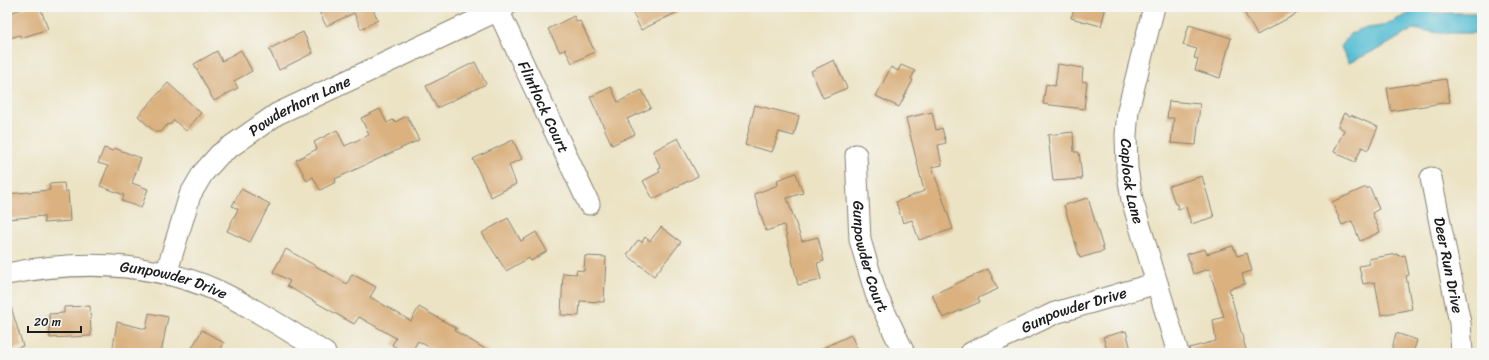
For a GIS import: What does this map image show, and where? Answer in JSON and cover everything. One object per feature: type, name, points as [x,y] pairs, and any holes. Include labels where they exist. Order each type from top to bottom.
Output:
[{"type":"street","name":"Caplock Lane","points":[[1154,7],[1130,102],[1126,135],[1127,168],[1132,200],[1178,353]]},
{"type":"street","name":"Flintlock Court","points":[[501,8],[589,204]]},
{"type":"street","name":"Powderhorn Lane","points":[[166,274],[190,195],[203,173],[220,154],[264,122],[286,109],[501,8]]},
{"type":"street","name":"Gunpowder Court","points":[[856,155],[860,240],[876,294],[904,353]]},
{"type":"street","name":"Deer Run Drive","points":[[1431,178],[1460,322],[1462,353]]},
{"type":"street","name":"Gunpowder Drive","points":[[7,274],[52,267],[87,264],[122,266],[166,274],[200,284],[224,294],[297,346],[325,353]]},
{"type":"street","name":"Gunpowder Drive","points":[[971,353],[1055,313],[1157,283]]},
{"type":"water","points":[[1412,7],[1427,7],[1433,13],[1482,13],[1482,33],[1440,33],[1413,29],[1388,44],[1349,63],[1341,47],[1350,34],[1361,29],[1382,26],[1413,12]]},
{"type":"building","points":[[27,7],[40,7],[48,29],[21,38],[20,35],[10,38],[7,30],[7,14]]},
{"type":"building","points":[[317,7],[372,7],[378,20],[361,29],[354,13],[326,26]]},
{"type":"building","points":[[630,7],[688,7],[641,30]]},
{"type":"building","points":[[1075,7],[1106,7],[1101,26],[1071,18]]},
{"type":"building","points":[[1253,7],[1309,7],[1257,35],[1244,12]]},
{"type":"building","points":[[574,16],[577,22],[580,21],[595,52],[572,63],[565,49],[560,52],[548,29]]},
{"type":"building","points":[[1189,25],[1231,38],[1220,78],[1195,70],[1198,59],[1194,58],[1197,49],[1183,45]]},
{"type":"building","points":[[303,32],[313,53],[279,70],[269,49]]},
{"type":"building","points":[[241,50],[252,71],[234,81],[238,88],[214,101],[194,64],[217,51],[222,61]]},
{"type":"building","points":[[834,60],[847,88],[823,98],[811,71]]},
{"type":"building","points":[[475,62],[486,84],[437,108],[426,86]]},
{"type":"building","points":[[1058,64],[1083,68],[1082,81],[1087,82],[1084,109],[1043,104],[1046,84],[1055,86]]},
{"type":"building","points":[[901,65],[915,71],[911,79],[913,80],[899,107],[876,96],[891,67],[898,71]]},
{"type":"building","points":[[1446,79],[1450,102],[1391,111],[1387,88]]},
{"type":"building","points":[[168,83],[201,113],[186,131],[174,120],[161,132],[155,132],[138,116]]},
{"type":"building","points":[[611,87],[618,102],[642,90],[651,108],[627,119],[635,134],[612,145],[590,97]]},
{"type":"building","points":[[1169,101],[1200,104],[1196,145],[1171,143],[1174,118],[1167,118]]},
{"type":"building","points":[[755,105],[799,116],[794,136],[779,132],[772,152],[745,145]]},
{"type":"building","points":[[380,109],[387,123],[393,120],[395,122],[407,116],[419,140],[335,179],[336,182],[320,190],[313,177],[307,181],[296,160],[317,149],[314,142],[337,130],[345,146],[369,135],[361,118]]},
{"type":"building","points":[[932,112],[936,130],[942,128],[946,143],[938,145],[942,165],[932,167],[953,229],[919,240],[912,220],[903,223],[896,202],[924,191],[906,118]]},
{"type":"building","points":[[1344,113],[1378,127],[1368,150],[1362,147],[1355,162],[1334,152],[1344,130],[1338,126]]},
{"type":"building","points":[[1073,132],[1074,152],[1079,152],[1082,179],[1053,181],[1048,135]]},
{"type":"building","points":[[678,138],[698,176],[653,199],[643,181],[660,172],[658,169],[661,168],[653,151]]},
{"type":"building","points":[[513,140],[522,159],[509,165],[516,184],[491,197],[473,159]]},
{"type":"building","points":[[104,148],[113,151],[114,148],[141,158],[132,183],[148,189],[141,208],[122,201],[124,195],[100,186],[108,166],[98,163]]},
{"type":"building","points":[[796,173],[803,193],[787,198],[802,241],[818,237],[824,261],[817,263],[821,280],[798,285],[784,225],[766,231],[754,194],[778,185],[777,180]]},
{"type":"building","points":[[1202,176],[1214,217],[1191,224],[1186,207],[1178,209],[1169,186]]},
{"type":"building","points":[[64,183],[65,191],[68,191],[70,221],[44,223],[44,216],[7,219],[7,194],[50,190],[49,184]]},
{"type":"building","points":[[1364,188],[1370,188],[1379,209],[1372,213],[1380,232],[1360,241],[1352,221],[1342,225],[1332,202]]},
{"type":"building","points":[[241,189],[270,204],[250,242],[227,231],[238,209],[232,206]]},
{"type":"building","points":[[1088,198],[1104,251],[1080,258],[1064,205]]},
{"type":"building","points":[[508,218],[521,241],[536,232],[547,251],[531,261],[529,258],[506,271],[482,233]]},
{"type":"building","points":[[661,227],[681,242],[654,276],[627,255],[638,240],[642,242],[645,237],[650,241]]},
{"type":"building","points":[[1233,246],[1237,256],[1247,253],[1252,271],[1242,274],[1245,284],[1229,289],[1247,353],[1190,353],[1189,348],[1216,341],[1213,320],[1224,317],[1209,269],[1193,274],[1187,254],[1205,249],[1207,254]]},
{"type":"building","points":[[286,249],[347,284],[352,274],[376,287],[370,297],[411,321],[419,307],[456,328],[455,331],[492,353],[440,353],[418,341],[411,353],[405,353],[392,345],[396,338],[359,317],[354,324],[287,286],[290,281],[273,272]]},
{"type":"building","points":[[1397,254],[1398,256],[1405,255],[1409,275],[1406,276],[1412,309],[1381,315],[1375,282],[1363,284],[1359,266],[1370,264],[1368,259]]},
{"type":"building","points":[[585,256],[606,257],[604,302],[580,301],[579,316],[561,315],[563,273],[576,274],[577,270],[584,271]]},
{"type":"building","points":[[988,269],[998,289],[978,298],[980,302],[943,318],[932,295]]},
{"type":"building","points":[[10,304],[23,346],[7,351],[7,305]]},
{"type":"building","points":[[90,306],[91,336],[50,338],[49,314],[64,313],[64,307]]},
{"type":"building","points":[[149,313],[168,317],[161,353],[112,353],[117,322],[146,329]]},
{"type":"building","points":[[202,330],[224,343],[219,353],[189,353]]},
{"type":"building","points":[[1126,331],[1132,353],[1108,353],[1103,337]]},
{"type":"building","points":[[1396,333],[1417,340],[1413,353],[1391,353]]},
{"type":"building","points":[[851,335],[859,353],[812,353]]}]
